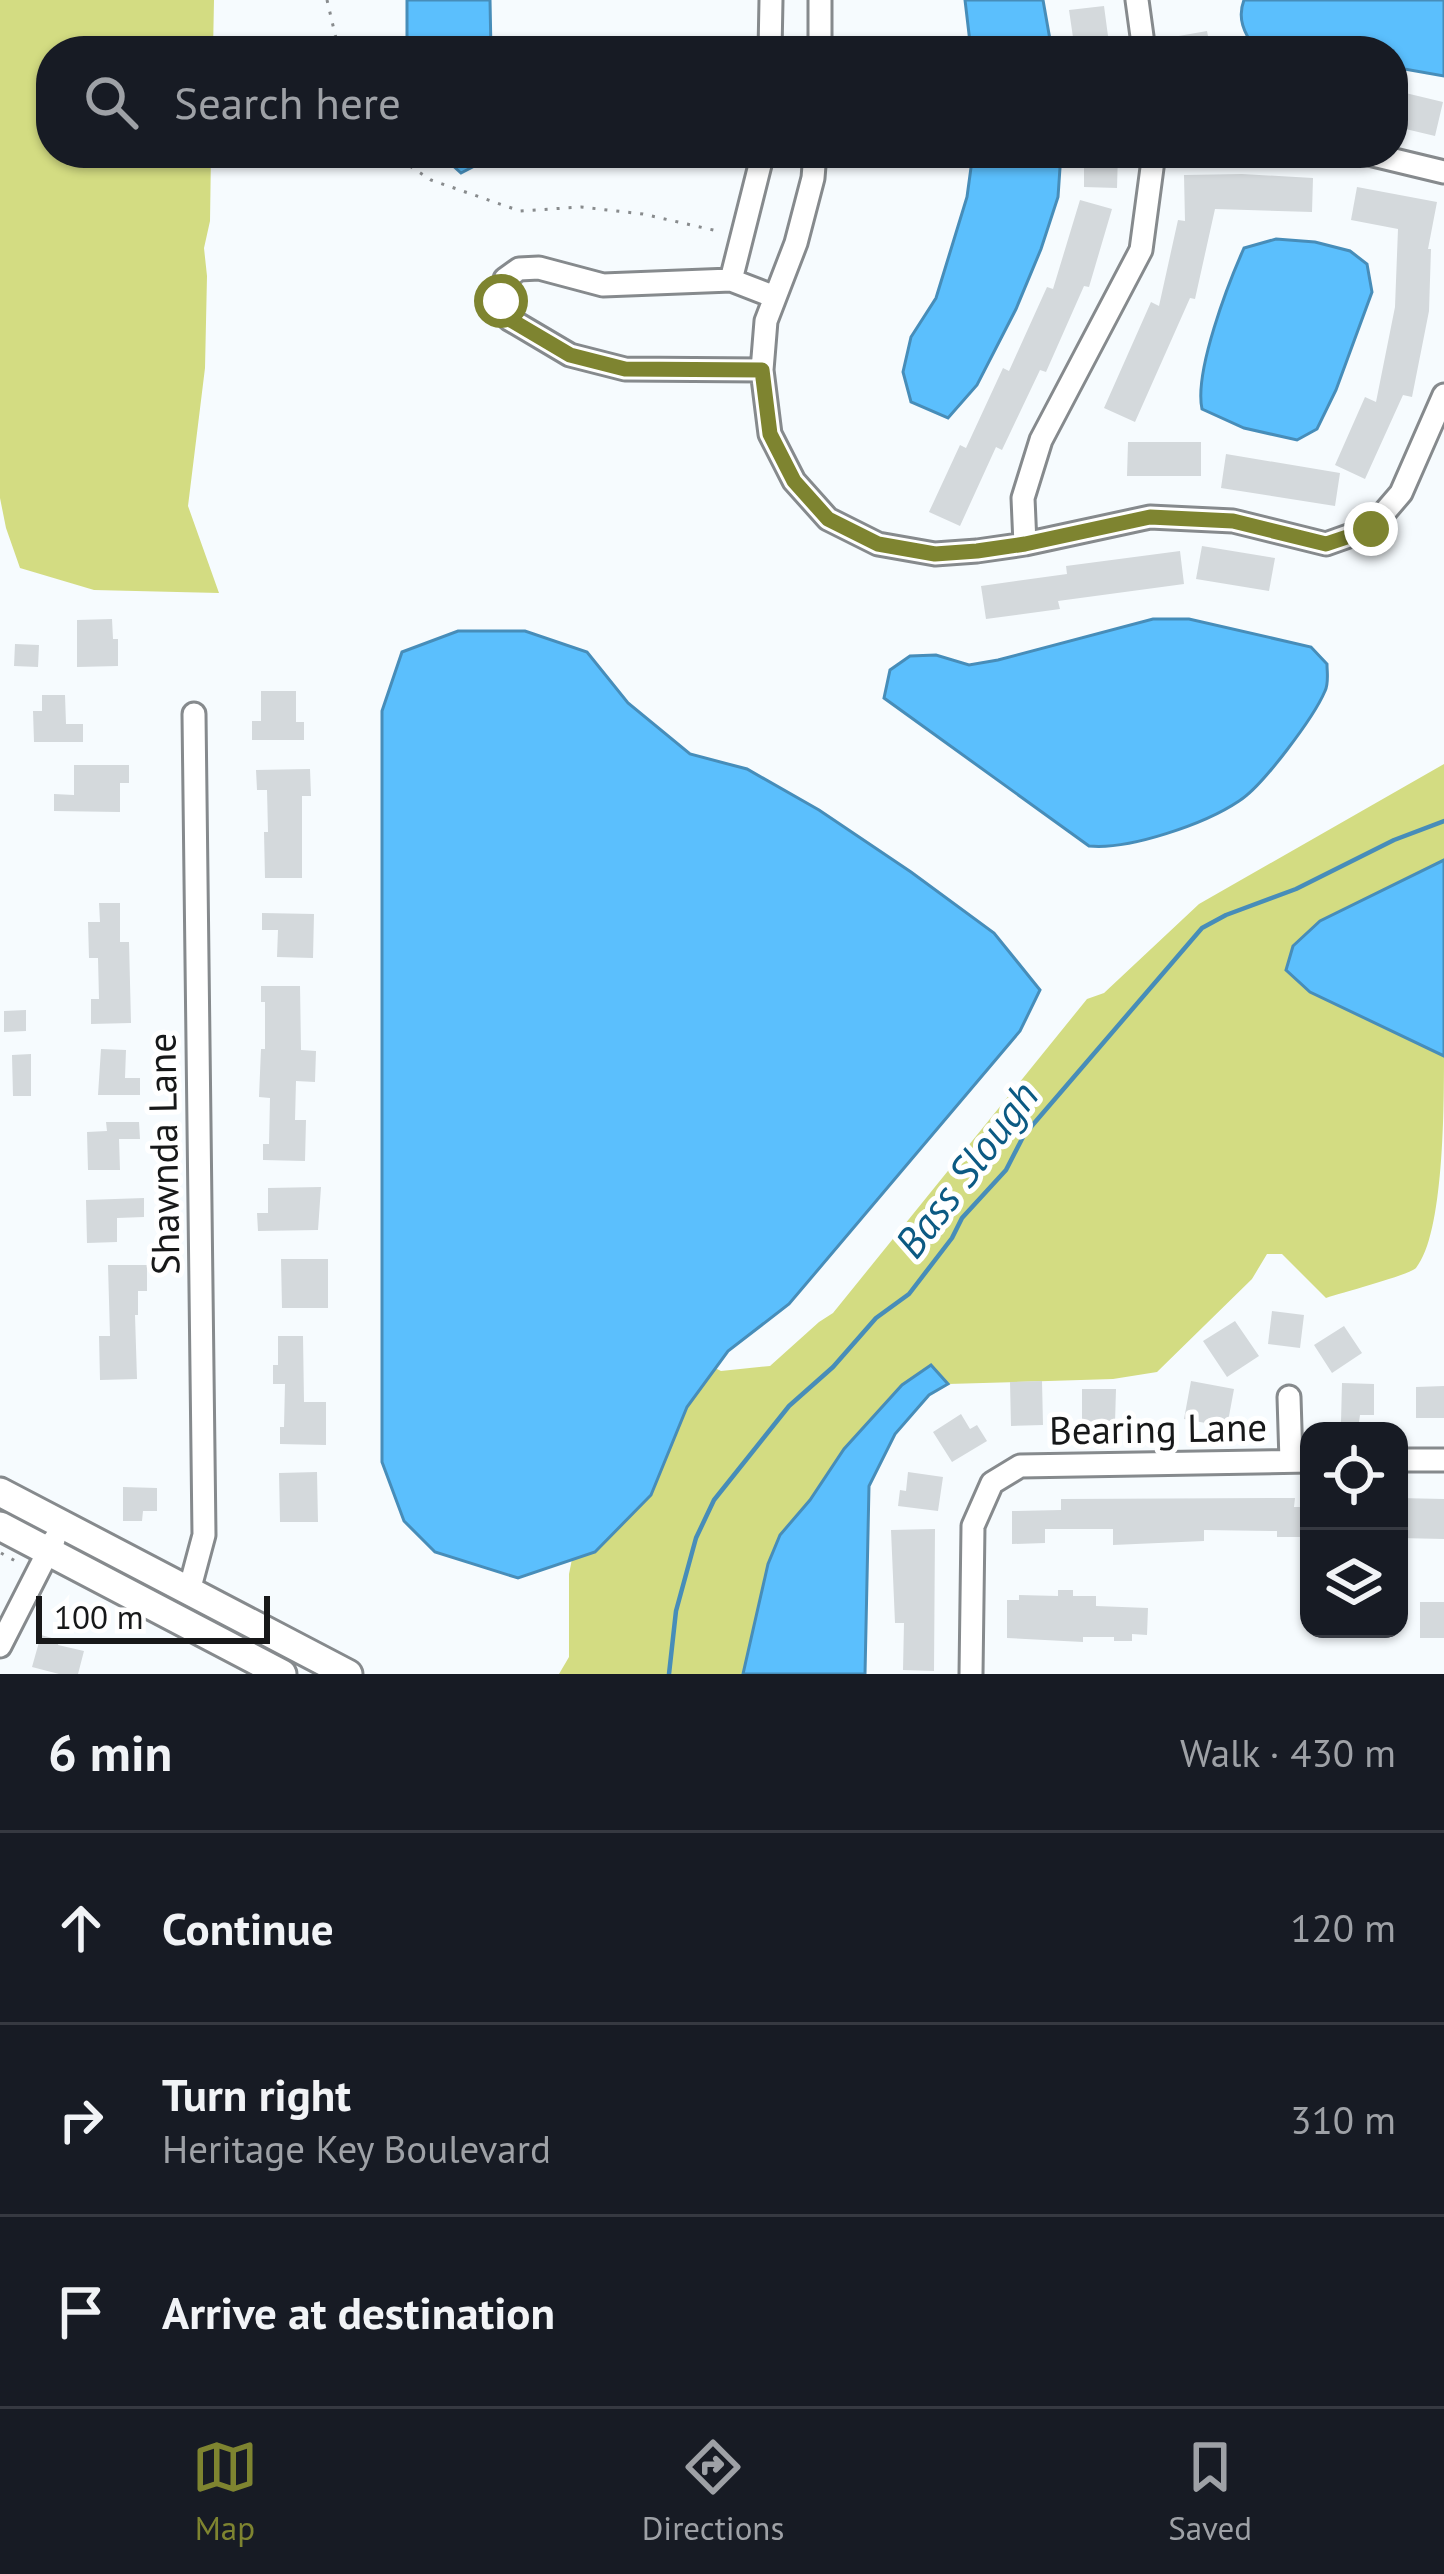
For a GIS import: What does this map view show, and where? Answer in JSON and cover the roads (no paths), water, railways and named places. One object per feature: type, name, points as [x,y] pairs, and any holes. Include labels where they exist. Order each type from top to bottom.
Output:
[{"type":"main road","points":[[0,1492],[348,1674]]},
{"type":"main road","points":[[0,1526],[282,1674]]},
{"type":"street","points":[[770,36],[771,0]]},
{"type":"street","points":[[820,0],[820,36]]},
{"type":"street","points":[[1137,0],[1142,36]]},
{"type":"street","points":[[1408,163],[1444,172]]},
{"type":"street","points":[[730,280],[760,168]]},
{"type":"street","points":[[814,168],[796,243],[766,321],[762,370],[770,434],[794,481],[828,519],[878,544],[935,554],[1025,544],[1150,517],[1233,521],[1326,544],[1371,529],[1401,493],[1444,394]]},
{"type":"street","points":[[1025,544],[1023,498],[1041,440],[1142,250],[1152,168]]},
{"type":"street","points":[[762,370],[625,369],[588,360],[570,355],[509,319],[501,301],[505,279],[519,268],[539,268],[603,285],[730,280],[775,296]]},
{"type":"street","name":"Shawnda Lane","points":[[189,1591],[204,1535],[194,714]]},
{"type":"street","points":[[1289,1397],[1300,1461]]},
{"type":"street","points":[[1408,1460],[1444,1460]]},
{"type":"street","name":"Bearing Lane","points":[[971,1674],[973,1526],[992,1483],[1020,1466],[1300,1461]]},
{"type":"street","points":[[0,1646],[63,1524]]},
{"type":"water","points":[[407,0],[490,0],[491,36],[407,36]]},
{"type":"water","points":[[965,0],[1043,0],[1049,36],[969,36]]},
{"type":"water","points":[[1244,0],[1444,0],[1444,76],[1408,70],[1408,36],[1248,36],[1241,13]]},
{"type":"water","points":[[971,168],[1060,168],[1058,197],[1016,309],[977,385],[948,418],[911,402],[903,372],[911,337],[936,298],[967,197]]},
{"type":"water","points":[[1276,239],[1350,251],[1367,264],[1372,292],[1317,429],[1297,440],[1244,428],[1202,409],[1208,351],[1244,248]]},
{"type":"water","points":[[1153,619],[1189,619],[1311,647],[1327,664],[1327,685],[1319,703],[1261,782],[1224,810],[1166,834],[1089,846],[884,698],[890,670],[910,656],[936,655],[969,665]]},
{"type":"water","points":[[458,631],[525,631],[587,652],[628,703],[690,754],[747,769],[911,872],[994,933],[1040,990],[1020,1031],[789,1304],[728,1351],[687,1407],[651,1495],[595,1552],[518,1578],[435,1552],[404,1521],[382,1462],[382,711],[402,652]]},
{"type":"water","points":[[1444,860],[1444,1056],[1310,992],[1286,970],[1293,946],[1320,921]]},
{"type":"water","points":[[931,1365],[948,1384],[929,1395],[895,1434],[869,1486],[865,1674],[743,1674],[768,1564],[780,1535],[844,1449],[902,1385]]},
{"type":"waterway","name":"Bass Slough","points":[[669,1674],[676,1611],[696,1538],[714,1500],[789,1406],[833,1367],[876,1318],[909,1294],[962,1218],[1006,1170],[1024,1135],[1202,928],[1444,821]]}]
